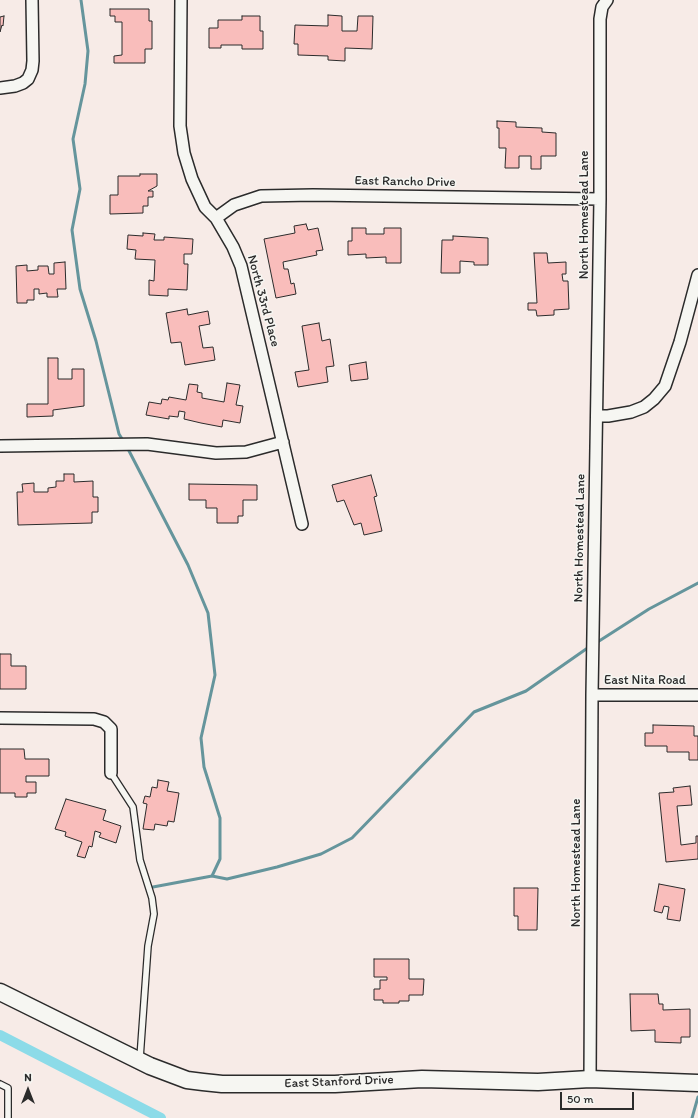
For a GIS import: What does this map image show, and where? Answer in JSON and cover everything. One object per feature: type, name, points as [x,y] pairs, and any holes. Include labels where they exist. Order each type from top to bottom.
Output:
[{"type":"street","points":[[0,88],[15,86],[28,79],[33,61],[32,0]]},
{"type":"street","name":"North 33rd Place","points":[[181,0],[180,126],[184,153],[192,179],[205,207],[216,218],[234,247],[241,266],[284,442],[302,524]]},
{"type":"street","name":"North Homestead Lane","points":[[590,1079],[592,695],[600,199],[600,19],[602,7],[607,0]]},
{"type":"street","name":"East Rancho Drive","points":[[216,218],[234,205],[262,196],[313,195],[600,199]]},
{"type":"street","points":[[597,416],[608,416],[631,412],[644,407],[654,399],[665,386],[676,355],[698,275]]},
{"type":"street","points":[[0,446],[119,444],[161,445],[216,453],[246,452],[284,442]]},
{"type":"street","name":"East Nita Road","points":[[592,695],[698,695]]},
{"type":"street","points":[[0,718],[94,719],[104,722],[111,729],[111,773]]},
{"type":"street","name":"East Stanford Drive","points":[[0,992],[140,1061],[187,1080],[222,1084],[335,1084],[422,1079],[538,1082],[590,1079],[698,1083]]},
{"type":"lane","points":[[111,773],[133,807],[140,860],[152,898],[154,914],[148,946],[140,1061]]},
{"type":"lane","points":[[0,1084],[8,1088],[8,1118]]},
{"type":"building","points":[[110,9],[149,9],[149,21],[152,21],[152,49],[145,49],[145,63],[114,63],[114,56],[122,55],[122,22],[115,22],[115,16],[110,16]]},
{"type":"building","points":[[328,15],[342,16],[342,31],[357,31],[358,16],[373,16],[372,49],[345,48],[345,61],[328,60],[328,56],[298,55],[298,44],[294,44],[295,25],[328,26]]},
{"type":"building","points":[[4,16],[3,26],[2,25],[0,32],[0,17]]},
{"type":"building","points":[[242,16],[260,16],[260,31],[263,31],[263,49],[242,49],[242,45],[221,45],[221,48],[209,48],[209,28],[218,28],[218,20],[242,20]]},
{"type":"building","points":[[497,121],[516,122],[516,127],[542,128],[542,132],[556,133],[556,156],[541,156],[541,169],[531,169],[531,156],[519,156],[519,168],[505,168],[506,148],[499,148],[499,128],[497,128]]},
{"type":"building","points":[[140,174],[157,174],[157,186],[148,191],[153,191],[153,197],[148,197],[148,206],[143,206],[143,213],[110,214],[110,195],[118,195],[118,176],[140,176]]},
{"type":"building","points":[[306,224],[308,230],[318,228],[323,250],[316,251],[317,255],[283,262],[284,269],[288,269],[291,284],[294,283],[296,294],[276,298],[264,239],[295,233],[294,226]]},
{"type":"building","points":[[352,228],[366,228],[366,234],[384,234],[384,228],[401,228],[401,263],[386,263],[386,257],[366,258],[366,254],[348,255],[348,241],[352,241]]},
{"type":"building","points":[[143,233],[155,234],[154,240],[164,240],[164,237],[193,239],[192,254],[184,254],[184,264],[188,264],[187,290],[168,289],[168,296],[149,295],[149,280],[154,281],[155,260],[135,259],[136,250],[127,249],[128,235],[143,236]]},
{"type":"building","points":[[453,236],[488,238],[488,265],[474,265],[474,262],[460,261],[460,273],[441,273],[442,240],[453,240]]},
{"type":"building","points":[[534,253],[547,253],[548,263],[566,262],[566,274],[562,274],[563,281],[568,281],[569,309],[554,310],[554,315],[537,316],[536,310],[528,310],[528,303],[537,303]]},
{"type":"building","points":[[65,262],[66,289],[57,289],[58,297],[47,297],[47,293],[39,294],[39,289],[34,289],[34,300],[27,300],[27,303],[17,303],[16,266],[27,265],[27,271],[38,270],[38,266],[48,266],[49,274],[54,274],[54,263]]},
{"type":"building","points":[[187,309],[188,315],[208,311],[210,324],[199,326],[203,348],[213,347],[215,360],[185,365],[181,342],[171,343],[166,313]]},
{"type":"building","points":[[319,323],[322,341],[330,339],[334,366],[326,367],[328,382],[298,387],[295,372],[309,370],[302,326]]},
{"type":"building","points":[[48,358],[58,358],[58,379],[72,379],[72,369],[84,369],[84,406],[53,410],[53,416],[27,417],[27,404],[48,404]]},
{"type":"building","points":[[366,362],[368,379],[351,381],[349,365]]},
{"type":"building","points":[[227,383],[240,385],[236,405],[243,406],[240,423],[223,420],[222,427],[201,423],[184,419],[185,412],[179,411],[178,417],[169,416],[169,419],[146,415],[149,402],[161,404],[162,399],[168,400],[169,397],[186,400],[189,384],[198,385],[197,392],[202,393],[202,398],[224,402]]},
{"type":"building","points":[[64,474],[74,474],[74,482],[93,481],[93,497],[98,497],[98,512],[92,512],[92,523],[18,525],[17,492],[23,492],[22,484],[34,483],[34,492],[48,492],[48,488],[56,487],[56,481],[64,481]]},
{"type":"building","points":[[371,475],[377,496],[374,497],[382,531],[364,535],[361,523],[354,525],[344,500],[337,502],[332,485]]},
{"type":"building","points":[[189,484],[257,485],[257,500],[243,500],[243,516],[238,516],[238,523],[217,523],[217,508],[206,508],[206,500],[189,500]]},
{"type":"building","points":[[0,654],[11,654],[11,666],[26,666],[26,689],[0,689]]},
{"type":"building","points":[[653,725],[694,726],[694,736],[698,736],[698,760],[689,760],[689,752],[667,752],[667,746],[645,746],[645,733],[653,733]]},
{"type":"building","points":[[0,749],[24,749],[25,759],[49,759],[49,776],[26,776],[26,782],[36,782],[36,793],[27,793],[27,797],[15,797],[15,793],[0,793]]},
{"type":"building","points":[[158,780],[169,782],[167,791],[179,793],[174,822],[168,821],[167,826],[155,824],[154,830],[143,829],[147,804],[143,803],[145,796],[150,797],[152,787],[157,788]]},
{"type":"building","points":[[690,786],[692,805],[677,806],[681,845],[696,843],[696,836],[698,836],[698,859],[666,862],[659,793],[674,792],[673,788]]},
{"type":"building","points":[[66,799],[106,810],[103,820],[121,826],[116,843],[99,837],[101,833],[95,831],[92,847],[89,846],[85,858],[77,856],[82,842],[65,836],[66,832],[55,829]]},
{"type":"building","points":[[659,884],[685,889],[680,921],[667,919],[669,907],[664,906],[662,913],[654,911]]},
{"type":"building","points":[[514,888],[538,888],[537,930],[518,930],[518,916],[514,916]]},
{"type":"building","points":[[374,959],[409,959],[409,979],[424,979],[423,995],[409,995],[409,1001],[399,1001],[399,1003],[383,1003],[383,1000],[374,1000],[374,989],[380,989],[380,980],[387,980],[387,977],[374,977]]},
{"type":"building","points":[[630,994],[658,994],[659,1004],[663,1004],[663,1010],[690,1009],[690,1037],[681,1037],[681,1043],[655,1042],[655,1030],[631,1031]]},
{"type":"waterway","points":[[81,0],[88,51],[85,84],[73,139],[80,189],[72,230],[80,289],[96,341],[119,434],[124,442]]},
{"type":"waterway","points":[[127,447],[188,565],[208,613],[215,675],[201,738],[204,767],[220,818],[220,859],[212,876]]},
{"type":"waterway","points":[[596,643],[649,609],[698,583]]},
{"type":"waterway","points":[[153,887],[212,876],[227,879],[277,867],[321,854],[352,838],[474,712],[526,691],[589,647]]},
{"type":"waterway","points":[[0,1035],[161,1118]]},
{"type":"waterway","points":[[692,1118],[698,1097]]}]
